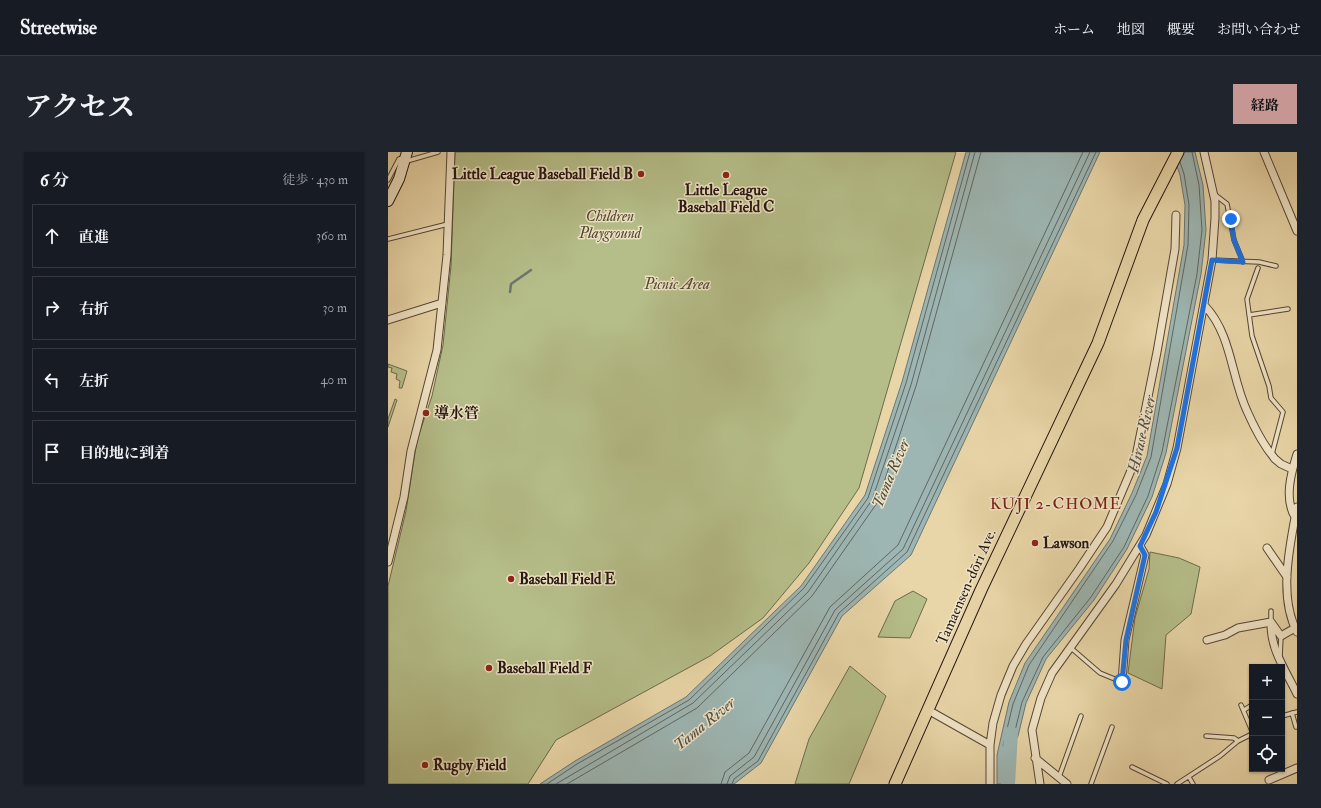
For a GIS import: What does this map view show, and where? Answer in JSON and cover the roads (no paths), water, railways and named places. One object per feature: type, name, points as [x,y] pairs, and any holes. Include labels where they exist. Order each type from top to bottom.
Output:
[{"type":"main road","name":"Tamaensen-dōri Ave.","points":[[895,784],[981,590],[1098,343],[1143,220],[1178,152]]},
{"type":"street","points":[[388,562],[404,497],[411,451],[437,350],[449,224],[451,152]]},
{"type":"street","points":[[1040,784],[1032,730],[1041,698],[1052,673],[1116,584],[1140,546],[1156,512],[1177,448],[1212,260],[1215,218],[1213,194],[1204,152]]},
{"type":"street","points":[[1264,152],[1297,231]]},
{"type":"street","points":[[388,201],[406,156]]},
{"type":"street","points":[[990,784],[990,745],[992,723],[1013,666],[1026,644],[1080,569],[1107,527],[1135,461],[1157,352],[1175,249],[1176,215]]},
{"type":"street","points":[[388,320],[442,303]]},
{"type":"street","points":[[1204,306],[1214,318],[1225,338],[1247,411],[1272,455],[1281,464],[1292,469]]},
{"type":"street","points":[[1295,517],[1290,508],[1289,493],[1292,469],[1297,454]]},
{"type":"street","points":[[1271,622],[1281,636],[1296,630],[1289,612],[1287,577],[1297,507]]},
{"type":"street","points":[[1122,682],[1126,640],[1145,555],[1140,546]]},
{"type":"street","points":[[1267,548],[1287,577]]},
{"type":"street","points":[[1207,640],[1225,635],[1238,628],[1271,622]]},
{"type":"street","points":[[1271,622],[1271,634],[1282,664]]},
{"type":"street","points":[[1285,672],[1297,694]]},
{"type":"street","points":[[928,710],[990,745]]},
{"type":"street","points":[[1035,758],[1067,784]]},
{"type":"street","points":[[1269,780],[1297,768]]},
{"type":"lane","points":[[388,180],[398,159],[406,156],[438,152]]},
{"type":"lane","points":[[1213,194],[1227,204],[1234,240],[1243,262]]},
{"type":"lane","points":[[388,239],[449,224]]},
{"type":"lane","points":[[1212,260],[1276,266]]},
{"type":"lane","points":[[1258,268],[1247,299],[1252,336],[1269,386],[1271,398],[1283,412],[1272,455]]},
{"type":"lane","points":[[1249,315],[1288,309]]},
{"type":"lane","points":[[1271,622],[1272,611]]},
{"type":"lane","points":[[1280,658],[1281,636]]},
{"type":"lane","points":[[1070,647],[1100,673],[1122,682]]},
{"type":"lane","points":[[1241,705],[1249,724]]},
{"type":"lane","points":[[1244,710],[1249,708]]},
{"type":"lane","points":[[1285,715],[1297,712]]},
{"type":"lane","points":[[1292,713],[1296,727]]},
{"type":"lane","points":[[1059,777],[1081,716]]},
{"type":"lane","points":[[1091,784],[1112,728]]},
{"type":"lane","points":[[1177,784],[1220,756],[1249,734]]},
{"type":"lane","points":[[1206,736],[1234,738],[1238,741]]},
{"type":"lane","points":[[1132,767],[1167,784]]},
{"type":"lane","points":[[1189,777],[1193,784]]},
{"type":"water","name":"Tama River","points":[[966,152],[1100,152],[911,555],[842,616],[761,763],[734,784],[540,784],[575,761],[686,697],[801,586],[865,495],[902,382]]},
{"type":"water","points":[[1172,152],[1195,152],[1203,185],[1206,230],[1201,274],[1166,453],[1152,497],[1127,549],[1094,600],[1046,659],[1026,703],[1018,736],[1006,758],[1005,784],[997,784],[997,755],[1009,702],[1025,663],[1110,539],[1132,493],[1147,456],[1184,245],[1185,205],[1180,175]]},
{"type":"waterway","points":[[510,292],[511,284],[531,270]]},
{"type":"waterway","name":"Hirase River","points":[[1008,784],[1011,733]]},
{"type":"place","name":"Little League Baseball Field B","points":[[641,174]]},
{"type":"place","name":"Little League Baseball Field C","points":[[726,175]]},
{"type":"place","name":"導水管","points":[[426,413]]},
{"type":"place","name":"Lawson","points":[[1035,543]]},
{"type":"place","name":"Baseball Field E","points":[[511,579]]},
{"type":"place","name":"Baseball Field F","points":[[489,668]]},
{"type":"place","name":"Rugby Field","points":[[425,765]]},
{"type":"district","name":"KUJI 2-CHOME","points":[[1056,503]]},
{"type":"park label","name":"Children Playground","points":[[610,224]]},
{"type":"park label","name":"Picnic Area","points":[[677,284]]}]
